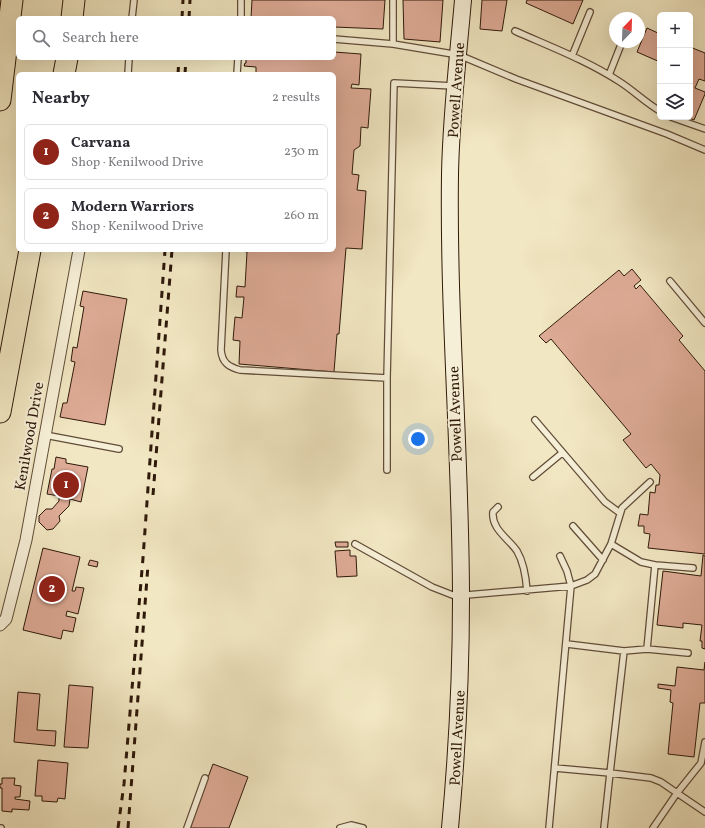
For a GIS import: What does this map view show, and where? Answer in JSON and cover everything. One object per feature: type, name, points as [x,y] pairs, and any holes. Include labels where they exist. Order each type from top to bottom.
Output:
[{"type":"highway","points":[[0,100],[12,0]]},
{"type":"highway","points":[[60,16],[62,0]]},
{"type":"highway","points":[[72,16],[74,0]]},
{"type":"highway","points":[[54,72],[55,60]]},
{"type":"highway","points":[[64,72],[68,60]]},
{"type":"highway","points":[[0,412],[30,253]]},
{"type":"main road","name":"Powell Avenue","points":[[450,828],[458,728],[461,660],[461,597],[450,232],[450,172],[463,0]]},
{"type":"street","name":"Kenilwood Drive","points":[[0,625],[6,619],[26,540],[79,252]]},
{"type":"lane","points":[[132,16],[134,0]]},
{"type":"lane","points":[[241,16],[242,0]]},
{"type":"lane","points":[[393,0],[393,44]]},
{"type":"lane","points":[[572,56],[590,12]]},
{"type":"lane","points":[[515,31],[572,56],[609,75],[657,109]]},
{"type":"lane","points":[[336,39],[393,44],[459,55],[516,79],[667,134],[705,150]]},
{"type":"lane","points":[[609,75],[620,48]]},
{"type":"lane","points":[[128,72],[129,60]]},
{"type":"lane","points":[[237,72],[238,60]]},
{"type":"lane","points":[[387,470],[387,378],[394,83],[456,86]]},
{"type":"lane","points":[[680,120],[705,129]]},
{"type":"lane","points":[[226,252],[220,350],[222,358],[227,365],[240,370],[387,378]]},
{"type":"lane","points":[[670,281],[705,323]]},
{"type":"lane","points":[[535,420],[605,502],[620,513]]},
{"type":"lane","points":[[45,435],[119,449]]},
{"type":"lane","points":[[533,477],[562,452]]},
{"type":"lane","points":[[355,544],[432,587],[461,597],[571,586],[587,580],[595,574],[610,544],[620,513],[625,505],[650,482]]},
{"type":"lane","points":[[498,507],[493,512],[495,524],[520,557],[527,591]]},
{"type":"lane","points":[[573,526],[602,560]]},
{"type":"lane","points":[[610,544],[641,562],[655,565],[693,568]]},
{"type":"lane","points":[[549,828],[567,644],[571,586],[567,571],[560,556]]},
{"type":"lane","points":[[647,649],[655,565]]},
{"type":"lane","points":[[567,644],[624,651],[647,649],[688,653]]},
{"type":"lane","points":[[604,828],[624,651]]},
{"type":"lane","points":[[653,828],[701,763],[705,742]]},
{"type":"lane","points":[[555,768],[650,778],[678,793],[705,812]]},
{"type":"lane","points":[[187,828],[205,778]]},
{"type":"lane","points":[[340,828],[351,825],[362,828]]},
{"type":"building","points":[[252,0],[385,0],[383,29],[336,27],[336,16],[251,16]]},
{"type":"building","points":[[403,0],[443,0],[440,42],[404,39]]},
{"type":"building","points":[[482,0],[507,0],[502,31],[480,29]]},
{"type":"building","points":[[527,0],[583,0],[573,24],[526,3]]},
{"type":"building","points":[[647,28],[657,33],[657,61],[637,52],[639,48],[645,48],[645,33]]},
{"type":"building","points":[[693,48],[705,53],[705,81],[699,79],[695,88],[705,92],[705,94],[694,120]]},
{"type":"building","points":[[336,52],[361,54],[359,85],[352,84],[351,88],[371,89],[368,128],[361,127],[360,146],[354,150],[352,174],[359,175],[357,190],[366,191],[362,249],[346,248],[339,334],[337,334],[334,372],[239,364],[240,341],[233,340],[235,317],[242,318],[244,297],[236,297],[237,286],[245,287],[247,252],[336,252],[336,72],[256,72],[256,67],[244,66],[246,60],[336,60]]},
{"type":"building","points":[[632,269],[641,280],[634,286],[636,289],[640,285],[683,336],[679,340],[705,371],[705,554],[648,548],[650,534],[644,533],[644,526],[638,526],[640,514],[648,515],[650,492],[655,493],[656,485],[659,485],[660,475],[651,464],[646,468],[623,440],[631,434],[551,339],[546,343],[539,336],[619,270],[624,276]]},
{"type":"building","points":[[83,291],[127,299],[105,425],[60,417],[63,403],[67,403],[75,362],[71,361],[73,347],[77,348],[84,307],[80,306]]},
{"type":"building","points":[[56,457],[66,459],[66,463],[88,467],[81,502],[70,499],[69,506],[59,516],[60,521],[53,529],[47,530],[39,522],[39,516],[46,509],[52,509],[59,501],[59,496],[47,494]]},
{"type":"building","points":[[335,542],[348,542],[348,547],[336,547]]},
{"type":"building","points":[[43,548],[80,557],[72,591],[75,591],[76,587],[84,588],[78,614],[67,611],[66,616],[76,618],[73,632],[63,630],[61,639],[23,630]]},
{"type":"building","points":[[350,550],[350,556],[356,556],[357,576],[337,577],[335,551]]},
{"type":"building","points":[[703,555],[705,556],[705,649],[702,648],[702,641],[700,641],[702,625],[683,623],[683,628],[657,625],[663,571],[701,576]]},
{"type":"building","points":[[90,560],[98,562],[97,567],[88,565]]},
{"type":"building","points":[[705,662],[705,703],[700,703],[694,757],[668,754],[673,703],[670,702],[671,690],[658,688],[658,684],[675,686],[677,667],[704,670]]},
{"type":"building","points":[[69,685],[93,687],[88,748],[64,747]]},
{"type":"building","points":[[18,692],[40,694],[37,730],[56,731],[55,746],[14,742]]},
{"type":"building","points":[[38,760],[68,763],[65,799],[58,798],[57,802],[42,801],[42,796],[35,796]]},
{"type":"building","points":[[213,764],[248,777],[229,828],[189,828]]},
{"type":"building","points":[[2,778],[15,778],[14,785],[21,786],[20,797],[15,797],[15,799],[30,801],[29,810],[12,809],[12,812],[2,811],[2,788],[0,788],[0,784],[2,784]]},
{"type":"railway","points":[[182,16],[183,0]]},
{"type":"railway","points":[[189,16],[190,0]]},
{"type":"railway","points":[[178,72],[179,60]]},
{"type":"railway","points":[[185,72],[186,60]]},
{"type":"railway","points":[[118,828],[124,784],[143,558],[165,252]]},
{"type":"railway","points":[[153,495],[172,252]]},
{"type":"railway","points":[[128,828],[148,565]]},
{"type":"place","name":"Carvana","points":[[66,485]]},
{"type":"place","name":"Modern Warriors","points":[[52,589]]}]
